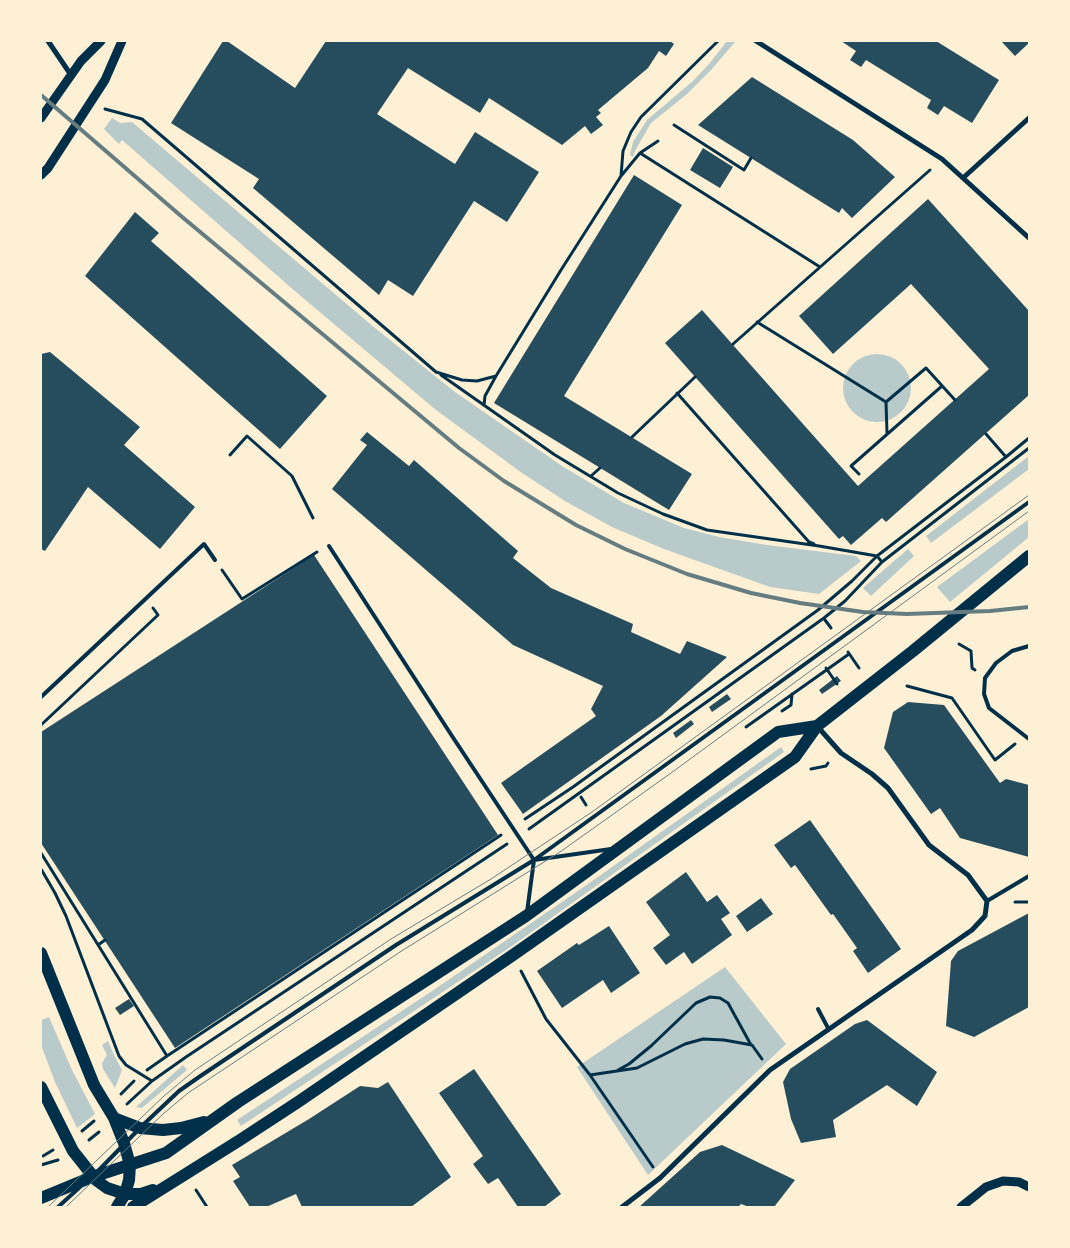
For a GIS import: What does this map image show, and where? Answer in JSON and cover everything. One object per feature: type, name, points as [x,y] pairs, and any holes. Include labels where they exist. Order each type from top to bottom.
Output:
[{"type":"main road","points":[[133,1207],[265,1124],[513,955],[795,757],[817,726],[913,651],[1029,556]]},
{"type":"main road","points":[[41,1198],[92,1177],[166,1153],[212,1120],[526,916],[778,732],[817,726]]},
{"type":"main road","points":[[41,953],[94,1084],[114,1118],[124,1143],[130,1165],[129,1180],[125,1194],[117,1207]]},
{"type":"main road","points":[[41,1087],[73,1151],[92,1177],[107,1188],[125,1194],[141,1194],[167,1186]]},
{"type":"main road","points":[[114,1118],[140,1128],[163,1130],[182,1128],[212,1120]]},
{"type":"street","points":[[48,41],[71,75]]},
{"type":"street","points":[[41,118],[81,61],[100,41]]},
{"type":"street","points":[[41,175],[48,168],[94,99],[105,80],[122,41]]},
{"type":"street","points":[[756,41],[942,159],[1029,238]]},
{"type":"street","points":[[963,178],[1029,118]]},
{"type":"street","points":[[622,1207],[660,1178],[770,1070],[972,930],[985,916],[986,901],[968,875],[929,845],[888,788],[872,774],[841,753],[817,726]]},
{"type":"street","points":[[961,1207],[986,1188],[1003,1181],[1019,1182],[1029,1187]]},
{"type":"lane","points":[[58,1207],[92,1177],[124,1143],[179,1091],[396,946],[534,860],[1029,502]]},
{"type":"lane","points":[[41,697],[204,544],[215,560]]},
{"type":"lane","points":[[329,546],[534,860],[526,916]]},
{"type":"lane","points":[[1027,738],[989,708],[984,694],[985,678],[996,663],[1012,651],[1029,646]]},
{"type":"lane","points":[[534,860],[621,847]]},
{"type":"lane","points":[[986,901],[1029,876]]},
{"type":"lane","points":[[818,1009],[828,1028]]},
{"type":"path","points":[[621,176],[623,151],[631,132],[641,117],[718,41]]},
{"type":"path","points":[[94,99],[104,109],[142,119],[436,372],[555,455],[618,493],[663,514],[707,530],[877,556],[882,562]]},
{"type":"path","points":[[674,125],[744,170],[751,158]]},
{"type":"path","points":[[484,405],[485,396],[496,376],[621,176],[640,154],[658,141]]},
{"type":"path","points":[[640,154],[820,267]]},
{"type":"path","points":[[733,344],[942,159]]},
{"type":"path","points":[[757,322],[886,402]]},
{"type":"path","points":[[886,402],[926,368],[955,400]]},
{"type":"path","points":[[436,372],[462,380],[477,381],[496,376]]},
{"type":"path","points":[[632,437],[695,377]]},
{"type":"path","points":[[859,474],[851,466],[942,386]]},
{"type":"path","points":[[677,393],[810,542],[819,546]]},
{"type":"path","points":[[886,402],[887,434]]},
{"type":"path","points":[[986,434],[1006,457]]},
{"type":"path","points":[[230,455],[247,436],[292,476],[313,518]]},
{"type":"path","points":[[148,1070],[365,924],[574,788],[818,611],[877,556],[1029,438]]},
{"type":"path","points":[[129,1102],[152,1081],[571,800],[824,618],[845,601],[882,562],[1029,448]]},
{"type":"path","points":[[591,476],[600,468]]},
{"type":"path","points":[[215,560],[242,599],[314,554]]},
{"type":"path","points":[[41,724],[158,616],[146,598]]},
{"type":"path","points":[[825,620],[833,631]]},
{"type":"path","points":[[959,644],[971,651],[972,668],[985,678]]},
{"type":"path","points":[[848,652],[859,668]]},
{"type":"path","points":[[826,668],[837,684]]},
{"type":"path","points":[[907,686],[952,698],[995,760],[1027,738]]},
{"type":"path","points":[[776,715],[790,705],[792,691]]},
{"type":"path","points":[[806,771],[814,767],[826,766],[828,762]]},
{"type":"path","points":[[581,797],[588,807]]},
{"type":"path","points":[[41,853],[167,1056]]},
{"type":"path","points":[[41,869],[66,916],[119,1056],[126,1065],[152,1081]]},
{"type":"path","points":[[98,945],[104,940]]},
{"type":"path","points":[[513,955],[546,1019],[590,1075],[660,1178]]},
{"type":"path","points":[[617,1071],[641,1055],[696,1003],[706,998],[716,997],[728,1003],[752,1046],[770,1070]]},
{"type":"path","points":[[590,1075],[636,1068],[685,1044],[703,1039],[724,1040],[752,1046]]},
{"type":"path","points":[[121,1094],[134,1081]]},
{"type":"path","points":[[79,1133],[97,1118]]},
{"type":"path","points":[[85,1142],[102,1129]]},
{"type":"path","points":[[43,1156],[56,1149]]},
{"type":"path","points":[[41,1165],[61,1158]]},
{"type":"shaded area","points":[[727,41],[735,42],[687,94],[651,123],[633,157],[630,155],[633,142],[647,120],[693,81]]},
{"type":"shaded area","points":[[112,118],[120,123],[132,122],[375,328],[455,392],[562,466],[624,503],[684,528],[719,537],[856,556],[861,561],[819,594],[770,587],[664,549],[612,527],[565,501],[522,473],[436,410],[296,292],[122,140],[119,144],[104,129]]},
{"type":"shaded area","points":[[884,354],[896,360],[905,369],[911,381],[909,401],[901,412],[884,422],[870,422],[853,412],[845,401],[843,381],[853,364],[864,356]]},
{"type":"shaded area","points":[[1029,456],[1029,469],[931,543],[926,536]]},
{"type":"shaded area","points":[[1029,519],[1029,537],[950,602],[937,587]]},
{"type":"shaded area","points":[[908,549],[914,556],[871,596],[863,588]]},
{"type":"shaded area","points":[[781,747],[784,752],[512,946],[241,1126],[237,1120],[435,989],[588,884]]},
{"type":"shaded area","points":[[725,967],[786,1044],[648,1175],[577,1067]]},
{"type":"shaded area","points":[[49,1017],[72,1070],[95,1114],[77,1128],[55,1082],[41,1045],[41,1020]]},
{"type":"shaded area","points":[[108,1041],[122,1070],[115,1088],[103,1069],[102,1063],[107,1055],[102,1045]]},
{"type":"shaded area","points":[[183,1065],[187,1070],[142,1108],[136,1107]]},
{"type":"building","points":[[223,41],[227,41],[295,88],[326,41],[670,41],[674,44],[666,56],[659,51],[648,68],[598,110],[601,113],[596,117],[603,125],[591,134],[585,126],[562,145],[489,98],[480,113],[408,68],[377,114],[455,164],[475,132],[539,172],[507,222],[474,201],[413,296],[388,280],[379,295],[253,188],[259,179],[171,123]]},
{"type":"building","points":[[841,41],[936,41],[999,80],[972,123],[944,106],[938,115],[927,108],[931,100],[866,60],[861,67],[850,60],[856,51]]},
{"type":"building","points":[[1001,41],[1029,41],[1029,43],[1015,56]]},
{"type":"building","points":[[752,77],[853,140],[895,177],[852,218],[842,208],[839,213],[698,125]]},
{"type":"building","points":[[703,148],[733,167],[720,188],[690,170]]},
{"type":"building","points":[[634,175],[682,205],[564,396],[692,474],[669,510],[494,403]]},
{"type":"building","points":[[928,199],[1029,311],[1029,395],[886,522],[882,518],[851,545],[843,536],[839,539],[665,343],[702,310],[858,486],[989,369],[911,284],[833,354],[799,316]]},
{"type":"building","points":[[135,212],[159,233],[151,241],[327,396],[280,449],[85,276]]},
{"type":"building","points":[[50,352],[140,427],[124,445],[195,507],[160,549],[88,487],[45,551],[41,549],[41,354]]},
{"type":"building","points":[[367,432],[409,466],[414,460],[518,551],[513,558],[551,588],[633,624],[631,632],[680,654],[687,641],[727,657],[661,716],[523,814],[501,783],[596,716],[591,709],[603,686],[513,645],[332,489],[367,445],[360,440]]},
{"type":"building","points":[[314,555],[498,835],[175,1048],[41,843],[41,732]]},
{"type":"building","points":[[837,676],[841,681],[822,694],[819,690]]},
{"type":"building","points":[[727,694],[731,699],[712,712],[709,707]]},
{"type":"building","points":[[908,702],[944,705],[1000,783],[1006,779],[1029,785],[1029,857],[960,838],[940,808],[931,814],[884,748],[893,712]]},
{"type":"building","points":[[691,720],[694,724],[676,738],[673,733]]},
{"type":"building","points":[[810,820],[901,949],[868,973],[853,951],[857,948],[833,914],[831,915],[795,865],[791,868],[774,845]]},
{"type":"building","points":[[686,872],[707,902],[717,895],[730,913],[721,919],[732,935],[692,964],[684,952],[666,965],[653,948],[670,935],[646,902]]},
{"type":"building","points":[[761,898],[773,914],[747,932],[736,916]]},
{"type":"building","points":[[1029,913],[1029,1007],[974,1037],[946,1026],[951,961],[958,951]]},
{"type":"building","points":[[609,926],[640,973],[611,993],[603,980],[562,1008],[537,971],[577,943],[579,945]]},
{"type":"building","points":[[129,999],[134,1006],[120,1015],[115,1008]]},
{"type":"building","points":[[867,1020],[937,1072],[917,1106],[887,1085],[833,1120],[836,1137],[801,1143],[791,1119],[783,1082],[790,1069],[855,1024]]},
{"type":"building","points":[[474,1069],[561,1194],[544,1207],[518,1207],[498,1178],[488,1184],[473,1164],[483,1156],[439,1093]]},
{"type":"building","points":[[388,1082],[451,1177],[411,1207],[302,1207],[296,1194],[266,1207],[250,1207],[233,1181],[240,1177],[232,1165],[360,1086],[378,1088]]},
{"type":"building","points":[[722,1145],[795,1180],[774,1207],[749,1207],[741,1204],[738,1207],[639,1207],[700,1152]]},
{"type":"tram line","points":[[48,1207],[164,1096],[195,1070],[391,939],[491,879],[592,812],[1029,495]]},
{"type":"tram line","points":[[66,1207],[163,1114],[188,1093],[400,952],[560,852],[1029,511]]},
{"type":"railway","points":[[41,95],[181,216],[459,448],[504,481],[576,525],[625,549],[687,574],[751,593],[800,603],[863,612],[907,614],[990,611],[1029,607]]}]
